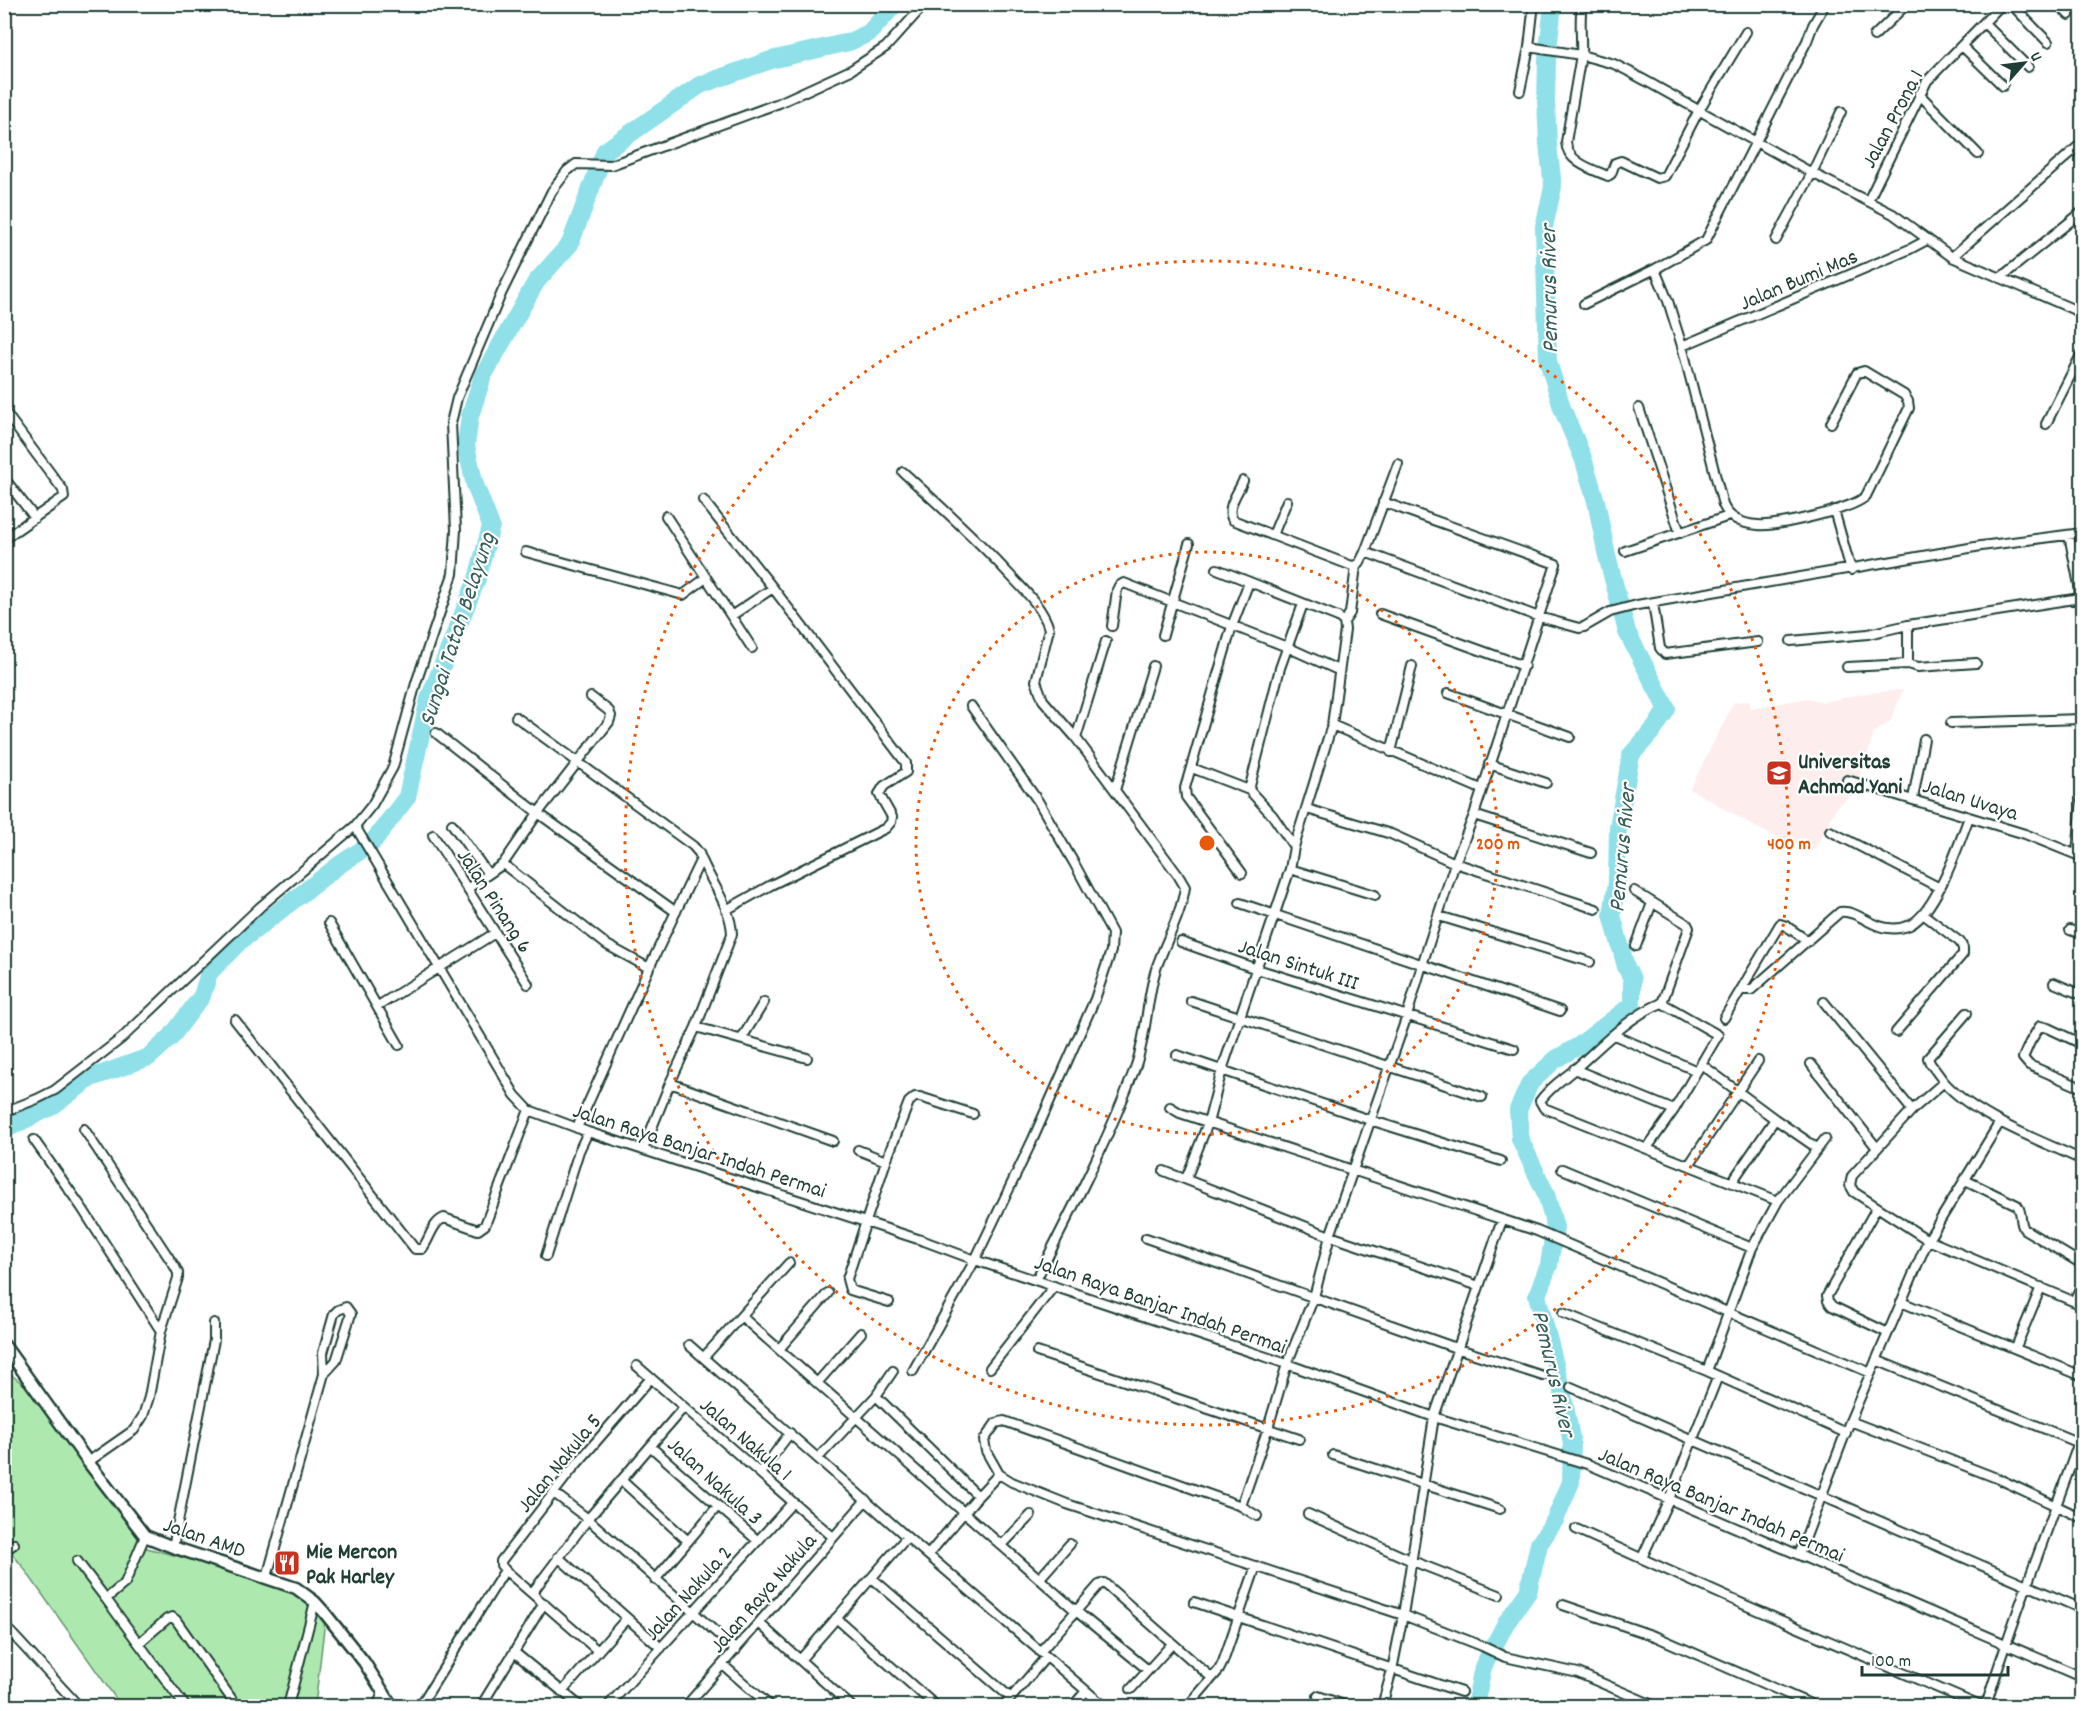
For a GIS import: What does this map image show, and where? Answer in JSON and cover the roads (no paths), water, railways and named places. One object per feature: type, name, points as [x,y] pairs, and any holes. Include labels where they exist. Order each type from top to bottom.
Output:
[{"type":"street","points":[[4,1112],[55,1090],[122,1038],[260,907],[355,826],[372,806],[393,767],[416,683],[453,574],[456,530],[451,423],[457,398],[502,292],[552,191],[567,171],[576,164],[611,165],[778,103],[851,70],[885,47],[925,4]]},
{"type":"street","points":[[1582,4],[1581,55],[1566,146],[1571,158],[1609,176],[1615,163],[1621,161],[1657,178],[1662,178],[1699,110],[1746,32]]},
{"type":"street","points":[[1584,304],[1657,268],[1706,240],[1825,4]]},
{"type":"street","points":[[1874,36],[1907,4]]},
{"type":"street","name":"Jalan Prona 1","points":[[1868,201],[1919,94],[1937,69],[2002,4]]},
{"type":"street","points":[[2011,4],[2048,42]]},
{"type":"street","points":[[2058,4],[2069,15]]},
{"type":"street","points":[[1520,91],[1533,48],[1533,12]]},
{"type":"street","points":[[1984,23],[2028,68]]},
{"type":"street","points":[[1962,46],[2003,86]]},
{"type":"street","points":[[1533,48],[1581,55],[1614,64],[1868,201],[1901,220],[1952,257],[2082,313]]},
{"type":"street","points":[[1919,94],[1978,153]]},
{"type":"street","points":[[1776,240],[1841,112]]},
{"type":"street","points":[[1952,257],[2082,143]]},
{"type":"street","points":[[2000,278],[2082,212]]},
{"type":"street","name":"Jalan Bumi Mas","points":[[1682,346],[1927,240]]},
{"type":"street","points":[[1657,268],[1656,272],[1682,346],[1723,506],[1730,516],[1750,524],[1768,525],[1859,502],[1866,496],[1909,408],[1908,401],[1904,395],[1864,371],[1860,371],[1832,423]]},
{"type":"street","points":[[2046,424],[2082,353]]},
{"type":"street","points":[[1639,408],[1680,533]]},
{"type":"street","points":[[4,411],[63,490],[64,497],[4,539]]},
{"type":"street","points":[[1186,1179],[1208,1123],[1222,1070],[1290,869],[1294,847],[1332,725],[1345,630],[1344,622],[1350,612],[1356,566],[1365,552],[1398,464]]},
{"type":"street","points":[[903,472],[981,544],[1041,612],[1049,629],[1036,681],[1043,700],[1076,738],[1185,887],[1170,937],[1156,970],[1135,1068],[1090,1172],[1036,1280]]},
{"type":"street","points":[[4,478],[35,518]]},
{"type":"street","points":[[1243,481],[1230,509],[1231,517],[1237,522],[1349,566],[1356,566]]},
{"type":"street","points":[[703,500],[773,588],[908,767],[906,772],[881,789],[879,794],[892,817],[886,828],[726,910]]},
{"type":"street","points":[[1273,535],[1287,501]]},
{"type":"street","points":[[1241,1506],[1287,1364],[1314,1296],[1330,1236],[1407,1016],[1455,863],[1474,815],[1556,564],[1383,502]]},
{"type":"street","points":[[1834,510],[1851,570]]},
{"type":"street","points":[[666,516],[752,648]]},
{"type":"street","points":[[1625,551],[1730,516]]},
{"type":"street","points":[[1365,552],[1539,617],[1579,628],[1610,612],[1637,605],[1981,546],[2082,533]]},
{"type":"street","points":[[2069,535],[2081,585],[2082,627]]},
{"type":"street","points":[[1163,635],[1189,544]]},
{"type":"street","points":[[526,552],[684,595],[706,578]]},
{"type":"street","points":[[1218,569],[1338,617],[1344,622]]},
{"type":"street","points":[[1242,873],[1186,797],[1185,788],[1232,626],[1249,582]]},
{"type":"street","points":[[1112,626],[1117,590],[1124,583],[1287,647],[1338,670]]},
{"type":"street","points":[[731,616],[773,588]]},
{"type":"street","points":[[1791,641],[1868,634],[1908,625],[2080,598]]},
{"type":"street","points":[[1653,603],[1660,648],[1665,654],[1758,642]]},
{"type":"street","points":[[1249,790],[1287,647],[1303,604]]},
{"type":"street","points":[[1380,614],[1524,666]]},
{"type":"street","points":[[1908,625],[1908,664]]},
{"type":"street","points":[[1076,738],[1106,641]]},
{"type":"street","points":[[1847,667],[1908,664],[1918,667],[1976,663]]},
{"type":"street","points":[[1115,790],[1153,666]]},
{"type":"street","points":[[1391,752],[1412,666]]},
{"type":"street","points":[[1448,693],[1570,737]]},
{"type":"street","points":[[467,889],[503,864],[538,813],[609,722],[611,717],[609,711],[591,697]]},
{"type":"street","points":[[913,1371],[975,1260],[1067,1065],[1095,999],[1113,939],[1074,863],[1038,801],[971,706]]},
{"type":"street","points":[[516,717],[697,849],[732,926],[731,940],[643,1150]]},
{"type":"street","points":[[1951,723],[2082,719]]},
{"type":"street","points":[[1332,725],[1481,789]]},
{"type":"street","points":[[436,733],[538,813],[676,912]]},
{"type":"street","points":[[1912,799],[1924,739]]},
{"type":"street","points":[[1490,764],[1546,783]]},
{"type":"street","points":[[1192,768],[1249,790],[1273,816],[1294,847]]},
{"type":"street","name":"Jalan Uvaya","points":[[1847,780],[2025,834],[2080,855]]},
{"type":"street","points":[[2080,855],[2082,799]]},
{"type":"street","points":[[1307,809],[1391,834],[1455,863],[1596,909]]},
{"type":"street","points":[[1474,815],[1592,853]]},
{"type":"street","points":[[1741,990],[1751,990],[1840,912],[1851,914],[1883,928],[1895,929],[1912,924],[1923,914],[1940,888],[1969,817]]},
{"type":"street","points":[[452,824],[488,874]]},
{"type":"street","points":[[235,1020],[415,1249],[422,1249],[441,1218],[478,1230],[485,1225],[529,1110],[515,1095],[355,826]]},
{"type":"street","points":[[1830,831],[1940,888]]},
{"type":"street","name":"Jalan Pinang 6","points":[[433,835],[528,984]]},
{"type":"street","points":[[578,1128],[649,968],[701,859]]},
{"type":"street","points":[[503,864],[606,945],[649,968]]},
{"type":"street","points":[[1290,869],[1375,896]]},
{"type":"street","points":[[1634,891],[1687,924],[1689,928],[1662,1003],[1645,1011],[1614,1035],[1543,1097],[1541,1104],[1545,1108],[1778,1201]]},
{"type":"street","points":[[1240,903],[1560,1011]]},
{"type":"street","points":[[1636,946],[1652,903]]},
{"type":"street","points":[[1896,1032],[1963,954],[1960,942],[1923,914]]},
{"type":"street","points":[[1439,916],[1590,962]]},
{"type":"street","points":[[329,923],[399,1045]]},
{"type":"street","points":[[1724,1018],[1780,924],[1808,941]]},
{"type":"street","points":[[2070,930],[2082,934]]},
{"type":"street","points":[[378,1006],[495,933]]},
{"type":"street","name":"Jalan Sintuk III","points":[[1181,942],[1257,969],[1514,1050]]},
{"type":"street","points":[[2054,982],[2082,994]]},
{"type":"street","points":[[1191,1001],[1482,1097]]},
{"type":"street","points":[[742,1038],[764,1002]]},
{"type":"street","points":[[1824,1002],[1912,1110]]},
{"type":"street","points":[[1647,1148],[1674,1110],[1718,1035],[1662,1003]]},
{"type":"street","points":[[1967,1013],[1928,1058],[1944,1082],[1959,1097],[2000,1122],[2082,1160]]},
{"type":"street","points":[[2082,1044],[2044,1026],[2038,1028],[2023,1055],[2024,1061],[2082,1088]]},
{"type":"street","points":[[696,1027],[807,1058]]},
{"type":"street","points":[[1614,1035],[1699,1068],[1737,1091],[1817,1148]]},
{"type":"street","points":[[1177,1055],[1501,1161]]},
{"type":"street","points":[[1689,1165],[1758,1061]]},
{"type":"street","points":[[1811,1064],[1877,1148]]},
{"type":"street","points":[[1574,1069],[1674,1110]]},
{"type":"street","points":[[1944,1082],[1912,1110],[1852,1176],[1850,1185],[1854,1192],[1928,1240],[2078,1303],[2082,1284]]},
{"type":"street","points":[[670,1083],[833,1141]]},
{"type":"street","points":[[889,1302],[850,1290],[847,1279],[886,1161],[909,1102],[912,1098],[920,1097],[973,1114]]},
{"type":"street","points":[[1170,1107],[1208,1123],[1565,1241],[1870,1373]]},
{"type":"street","name":"Jalan Raya Banjar Indah Permai","points":[[529,1110],[588,1132],[924,1241],[1287,1364],[1434,1417],[1590,1465],[2082,1677]]},
{"type":"street","points":[[1732,1182],[1774,1119]]},
{"type":"street","points":[[1799,1555],[1850,1421],[1928,1240],[2000,1122]]},
{"type":"street","points":[[84,1129],[178,1273],[161,1331],[149,1397],[138,1424],[134,1430],[88,1462]]},
{"type":"street","points":[[546,1256],[579,1151],[588,1132]]},
{"type":"street","points":[[1707,1371],[1752,1248],[1778,1201],[1826,1139]]},
{"type":"street","points":[[34,1140],[82,1208],[161,1331]]},
{"type":"street","points":[[858,1150],[886,1161]]},
{"type":"street","points":[[1562,1169],[1752,1248]]},
{"type":"street","points":[[1164,1171],[1330,1236],[1479,1286]]},
{"type":"street","points":[[1965,1180],[2017,1205],[2020,1211],[2020,1222],[2024,1229],[2082,1264]]},
{"type":"street","points":[[1877,1207],[1827,1296],[1832,1306],[1888,1333]]},
{"type":"street","points":[[1382,1707],[1403,1615],[1434,1417],[1502,1220]]},
{"type":"street","points":[[1146,1238],[1543,1377]]},
{"type":"street","points":[[704,1358],[789,1263]]},
{"type":"street","points":[[990,1368],[1054,1286]]},
{"type":"street","points":[[2016,1347],[2041,1287]]},
{"type":"street","points":[[780,1348],[828,1293]]},
{"type":"street","points":[[1901,1302],[2016,1347],[2082,1376]]},
{"type":"street","points":[[267,1577],[324,1374],[323,1353],[334,1314],[346,1307],[351,1314],[336,1361],[324,1374]]},
{"type":"street","points":[[1563,1313],[1707,1371],[1846,1433]]},
{"type":"street","points":[[741,1316],[1076,1611],[1148,1670]]},
{"type":"street","points":[[172,1547],[214,1340],[214,1323]]},
{"type":"street","points":[[817,1383],[861,1333]]},
{"type":"street","name":"Jalan AMD","points":[[4,1345],[88,1462],[145,1536],[296,1587],[315,1602],[364,1662],[392,1707]]},
{"type":"street","points":[[690,1345],[1104,1707]]},
{"type":"street","points":[[1037,1352],[1299,1439]]},
{"type":"street","points":[[1876,1360],[2081,1443],[2005,1645],[1986,1707]]},
{"type":"street","name":"Jalan Nakula 1","points":[[637,1366],[833,1537]]},
{"type":"street","points":[[818,1458],[876,1396],[893,1371]]},
{"type":"street","points":[[1642,1558],[1669,1499],[1718,1376]]},
{"type":"street","name":"Jalan Nakula 5","points":[[505,1570],[501,1561],[651,1378]]},
{"type":"street","points":[[1571,1387],[2082,1610]]},
{"type":"street","points":[[876,1396],[978,1496]]},
{"type":"street","points":[[532,1593],[588,1519],[684,1407]]},
{"type":"street","points":[[1257,1516],[1241,1506],[1004,1421],[996,1423],[984,1440],[986,1450],[999,1474],[1012,1482],[1067,1504],[1403,1615],[1506,1657],[1578,1673],[1655,1707]]},
{"type":"street","points":[[1850,1421],[1999,1479],[2057,1504],[2082,1518]]},
{"type":"street","points":[[760,1473],[790,1434]]},
{"type":"street","name":"Jalan Nakula 3","points":[[651,1447],[758,1541]]},
{"type":"street","points":[[1334,1455],[1500,1509]]},
{"type":"street","points":[[928,1555],[999,1474]]},
{"type":"street","points":[[621,1480],[688,1541]]},
{"type":"street","points":[[555,1493],[588,1519],[736,1650]]},
{"type":"street","name":"Jalan Raya Nakula","points":[[686,1707],[866,1500]]},
{"type":"street","name":"Jalan Nakula 2","points":[[608,1707],[793,1502]]},
{"type":"street","points":[[655,1580],[717,1507]]},
{"type":"street","points":[[1308,1514],[1410,1560],[1499,1595]]},
{"type":"street","points":[[1002,1545],[1031,1515]]},
{"type":"street","points":[[1576,1529],[1744,1605],[1980,1707]]},
{"type":"street","points":[[106,1599],[125,1583],[145,1536]]},
{"type":"street","points":[[800,1660],[907,1537]]},
{"type":"street","points":[[4,1551],[14,1544]]},
{"type":"street","points":[[1040,1578],[1070,1544]]},
{"type":"street","points":[[558,1557],[661,1648]]},
{"type":"street","points":[[77,1560],[185,1707]]},
{"type":"street","points":[[1188,1707],[1223,1662],[1256,1566]]},
{"type":"street","points":[[420,1707],[505,1570],[598,1651]]},
{"type":"street","points":[[872,1578],[1011,1698]]},
{"type":"street","points":[[1004,1707],[1076,1611],[1099,1585],[1104,1583],[1212,1678]]},
{"type":"street","points":[[288,1707],[315,1602]]},
{"type":"street","points":[[1194,1602],[1461,1692]]},
{"type":"street","points":[[482,1707],[544,1603]]},
{"type":"street","points":[[1563,1605],[1657,1637],[1815,1707]]},
{"type":"street","points":[[139,1643],[172,1617],[233,1701]]},
{"type":"street","points":[[562,1692],[627,1618]]},
{"type":"street","points":[[836,1618],[936,1707]]},
{"type":"street","points":[[759,1623],[851,1707]]},
{"type":"street","points":[[4,1625],[75,1702]]},
{"type":"street","points":[[1131,1689],[1172,1644]]},
{"type":"street","points":[[514,1652],[580,1707]]},
{"type":"street","points":[[723,1665],[770,1707]]},
{"type":"street","points":[[378,1707],[384,1691]]},
{"type":"street","points":[[1073,1707],[1086,1691]]},
{"type":"street","points":[[1318,1696],[1347,1707]]},
{"type":"street","points":[[486,1699],[495,1707]]},
{"type":"street","points":[[757,1707],[763,1700]]},
{"type":"waterway","name":"Sungai Tatah Belayung","points":[[4,1130],[51,1107],[91,1078],[149,1057],[171,1037],[202,996],[209,973],[238,943],[339,865],[372,843],[407,797],[429,699],[477,579],[491,526],[475,485],[466,446],[470,416],[483,376],[536,282],[570,244],[605,151],[700,85],[771,60],[849,42],[869,33],[895,4]]},
{"type":"waterway","name":"Pemurus River","points":[[1475,1706],[1483,1667],[1506,1623],[1528,1592],[1539,1544],[1555,1520],[1571,1482],[1572,1444],[1563,1395],[1537,1295],[1549,1265],[1555,1227],[1546,1194],[1520,1139],[1518,1110],[1530,1083],[1556,1059],[1580,1045],[1632,1005],[1632,979],[1626,967],[1612,915],[1617,882],[1618,827],[1631,755],[1655,728],[1667,709],[1627,632],[1607,556],[1596,501],[1583,458],[1562,408],[1548,361],[1544,227],[1553,187],[1546,100],[1547,60],[1553,4]]},
{"type":"place","name":"Universitas Achmad Yani","points":[[1779,773]]},
{"type":"place","name":"Mie Mercon Pak Harley","points":[[287,1563]]}]
